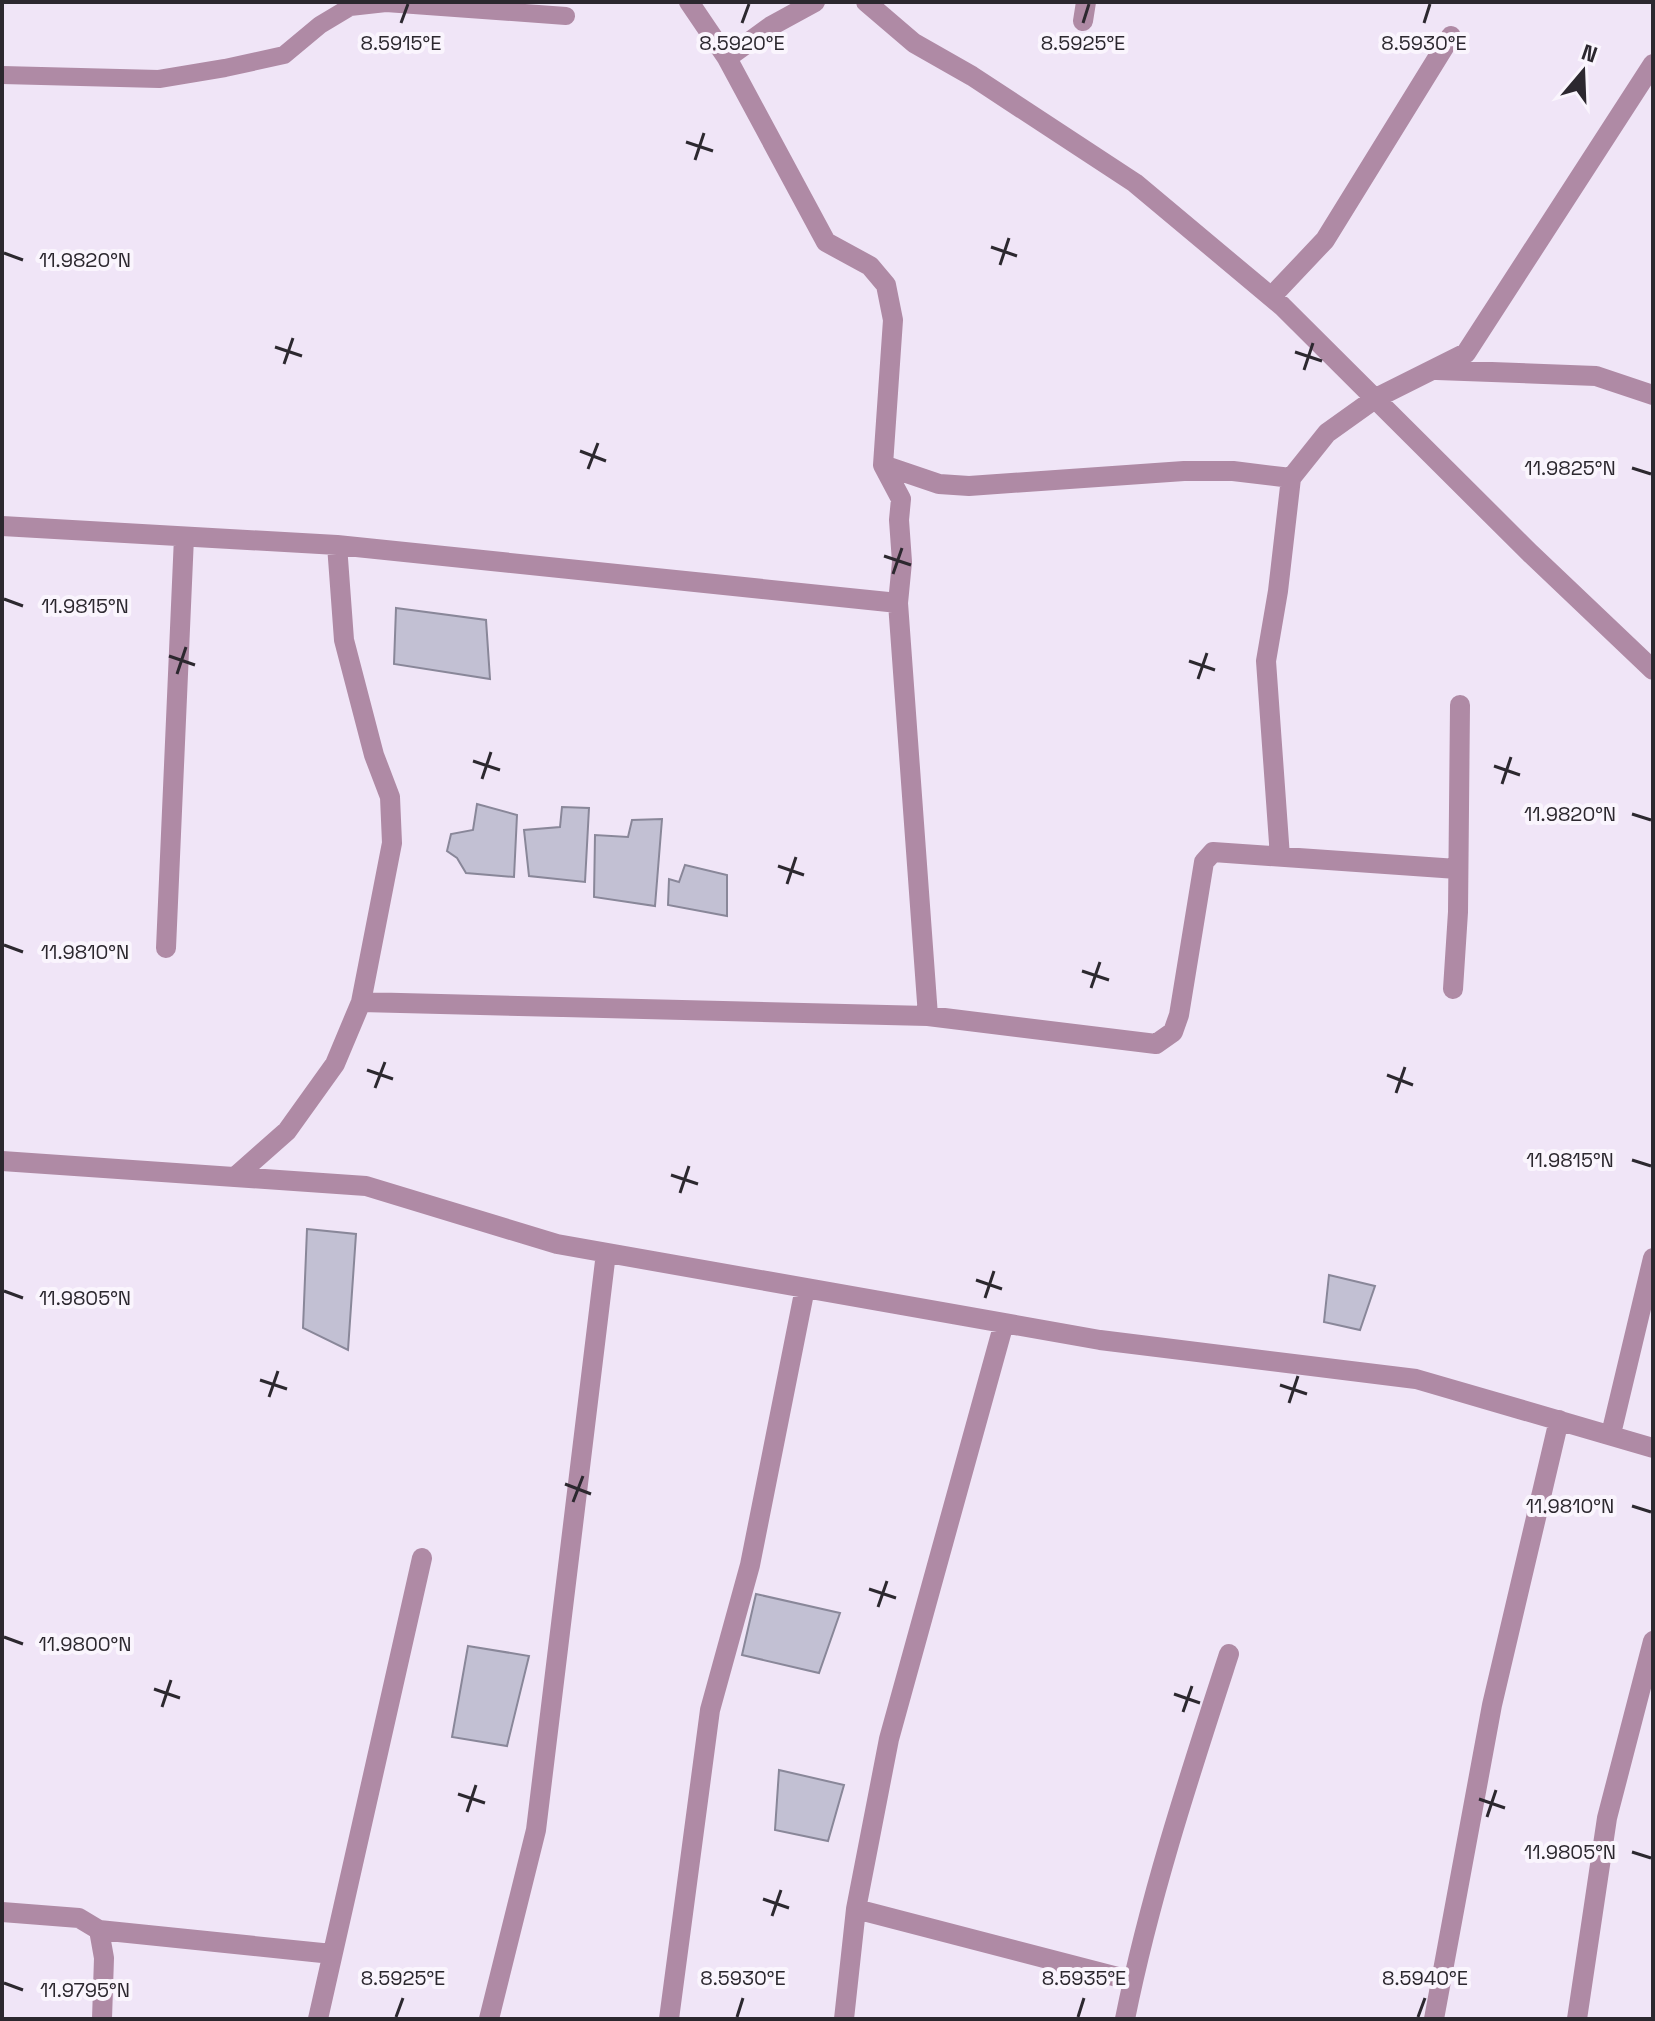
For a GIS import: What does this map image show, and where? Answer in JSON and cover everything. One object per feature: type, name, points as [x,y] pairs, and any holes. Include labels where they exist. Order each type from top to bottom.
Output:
[{"type":"street","points":[[689,2],[727,58],[826,242],[870,266],[886,285],[893,320],[883,465],[901,499],[902,562],[898,603],[928,1016]]},
{"type":"street","points":[[727,58],[771,26],[815,2]]},
{"type":"street","points":[[866,2],[914,43],[972,76],[1135,183],[1271,297],[1653,670]]},
{"type":"street","points":[[1271,297],[1325,240],[1451,36]]},
{"type":"street","points":[[1280,857],[1266,661],[1278,591],[1291,478],[1327,433],[1376,398],[1466,353],[1653,64]]},
{"type":"street","points":[[1437,370],[1596,376],[1653,395]]},
{"type":"street","points":[[883,465],[939,484],[969,486],[1184,471],[1233,471],[1291,478]]},
{"type":"street","points":[[2,526],[337,545],[898,603]]},
{"type":"street","points":[[166,948],[184,537]]},
{"type":"street","points":[[235,1177],[287,1131],[335,1064],[361,1002],[392,843],[390,797],[374,755],[344,640],[337,545]]},
{"type":"street","points":[[1453,989],[1458,912],[1460,705]]},
{"type":"street","points":[[361,1002],[928,1016],[1156,1044],[1173,1032],[1179,1015],[1204,862],[1213,852],[1457,869]]},
{"type":"street","points":[[2,1161],[366,1186],[557,1244],[1100,1340],[1416,1379],[1653,1448]]},
{"type":"street","points":[[489,2019],[536,1830],[606,1253]]},
{"type":"street","points":[[1611,1434],[1653,1258]]},
{"type":"street","points":[[669,2019],[710,1710],[750,1565],[805,1288]]},
{"type":"street","points":[[844,2019],[856,1909],[889,1739],[1004,1323]]},
{"type":"street","points":[[1434,2019],[1492,1705],[1559,1420]]},
{"type":"street","points":[[318,2019],[422,1558]]},
{"type":"street","points":[[1577,2019],[1607,1818],[1653,1641]]},
{"type":"street","points":[[1125,2019],[1183,1796],[1229,1654]]},
{"type":"street","points":[[856,1909],[1133,1981]]},
{"type":"street","points":[[2,1912],[79,1918],[99,1930],[332,1954]]},
{"type":"street","points":[[99,1930],[104,1958],[102,2019]]},
{"type":"lane","points":[[2,75],[159,79],[225,68],[284,55],[320,25],[350,7],[386,3],[566,16]]},
{"type":"building","points":[[396,608],[486,620],[490,679],[394,664]]},
{"type":"building","points":[[477,804],[517,815],[514,877],[466,873],[457,858],[447,851],[451,834],[473,830]]},
{"type":"building","points":[[562,807],[589,808],[585,882],[529,876],[524,830],[560,827]]},
{"type":"building","points":[[662,819],[655,906],[594,897],[595,835],[628,837],[632,820]]},
{"type":"building","points":[[685,865],[727,875],[727,916],[668,905],[669,879],[679,882]]},
{"type":"building","points":[[307,1229],[356,1234],[348,1350],[303,1328]]},
{"type":"building","points":[[1329,1275],[1375,1286],[1360,1330],[1324,1322]]},
{"type":"building","points":[[756,1594],[840,1613],[819,1673],[742,1655]]},
{"type":"building","points":[[468,1646],[529,1656],[507,1746],[452,1737]]},
{"type":"building","points":[[779,1770],[844,1785],[828,1841],[775,1830]]}]
